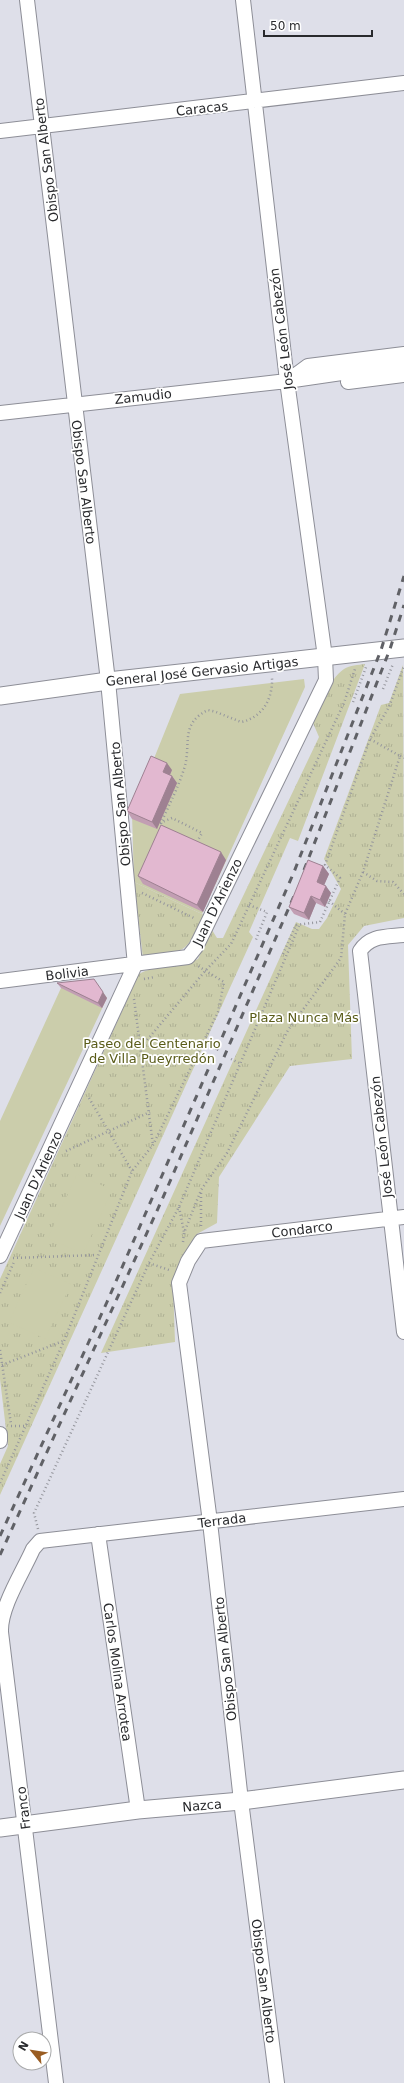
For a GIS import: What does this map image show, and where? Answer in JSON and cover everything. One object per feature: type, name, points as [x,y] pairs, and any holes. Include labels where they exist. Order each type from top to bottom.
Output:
[{"type":"street","name":"Obispo San Alberto","points":[[27,0],[108,681],[135,965]]},
{"type":"street","name":"José León Cabezón","points":[[243,0],[253,103],[287,381],[325,657]]},
{"type":"street","name":"Caracas","points":[[0,131],[253,103],[404,83]]},
{"type":"street","name":"Zamudio","points":[[287,381],[308,366],[404,354]]},
{"type":"street","name":"Zamudio","points":[[0,413],[287,381],[404,364]]},
{"type":"street","name":"Zamudio","points":[[287,381],[310,387],[404,375]]},
{"type":"street","name":"General José Gervasio Artigas","points":[[0,696],[108,681],[401,648]]},
{"type":"street","name":"Juan D’Arienzo","points":[[1,1254],[135,965],[188,957],[196,947],[326,680],[325,657]]},
{"type":"street","name":"José León Cabezón","points":[[404,935],[373,938],[365,943],[360,951],[397,1218],[404,1332]]},
{"type":"street","name":"Bolivia","points":[[0,980],[135,965]]},
{"type":"street","name":"Condarco","points":[[201,1241],[397,1218]]},
{"type":"street","name":"Obispo San Alberto","points":[[201,1241],[188,1261],[179,1283],[210,1522],[241,1801],[277,2083]]},
{"type":"street","name":"Terrada","points":[[40,1541],[404,1499]]},
{"type":"street","name":"Carlos Molina Arrotea","points":[[98,1534],[138,1810]]},
{"type":"street","name":"Franco","points":[[40,1541],[33,1549],[1,1623],[56,2083]]},
{"type":"street","name":"Nazca","points":[[0,1828],[138,1810],[241,1801],[404,1780]]},
{"type":"path","points":[[383,689],[401,648]]},
{"type":"path","points":[[353,702],[366,652]]},
{"type":"path","points":[[142,1046],[206,970],[231,944],[344,703],[366,652]]},
{"type":"path","points":[[163,834],[161,823],[185,767],[187,737],[194,720],[208,710],[241,722],[256,716],[267,703],[271,693],[272,663]]},
{"type":"path","points":[[283,954],[296,925],[299,926],[320,922],[340,878],[325,865],[370,740],[389,708],[404,666]]},
{"type":"path","points":[[370,740],[404,758]]},
{"type":"path","points":[[184,1233],[201,1190],[227,1153],[288,1030],[341,958],[345,914],[363,872],[400,756]]},
{"type":"path","points":[[154,820],[161,823],[172,818],[202,833],[197,842],[203,845]]},
{"type":"path","points":[[363,872],[377,881],[393,882],[404,894]]},
{"type":"path","points":[[127,886],[207,924]]},
{"type":"path","points":[[329,901],[345,914]]},
{"type":"path","points":[[249,905],[267,912],[255,942]]},
{"type":"path","points":[[40,1541],[34,1513],[149,1264],[179,1207],[299,926]]},
{"type":"path","points":[[0,1483],[64,1341],[97,1255],[132,1171],[153,1145],[218,1012],[224,982],[200,966],[193,967]]},
{"type":"path","points":[[140,986],[144,980],[158,976]]},
{"type":"path","points":[[131,1005],[134,998],[142,1046],[153,1145]]},
{"type":"path","points":[[231,1059],[239,1064]]},
{"type":"path","points":[[86,1104],[92,1090]]},
{"type":"path","points":[[89,1098],[132,1171]]},
{"type":"path","points":[[66,1151],[110,1132],[150,1112]]},
{"type":"path","points":[[62,1158],[69,1145]]},
{"type":"path","points":[[201,1190],[201,1241]]},
{"type":"path","points":[[179,1207],[184,1233],[183,1247]]},
{"type":"path","points":[[0,1292],[19,1252]]},
{"type":"path","points":[[1,1254],[16,1260],[97,1255]]},
{"type":"path","points":[[149,1264],[169,1270],[179,1283]]},
{"type":"path","points":[[2,1365],[64,1341]]},
{"type":"path","points":[[0,1350],[7,1436],[12,1455]]},
{"type":"path","points":[[7,1436],[25,1426]]},
{"type":"green space","name":"Paseo del Centenario de Villa Pueyrredón","points":[[365,664],[298,841],[290,838],[249,932],[253,937],[0,1495],[0,1464],[8,1446],[0,1379],[0,1279],[139,974],[153,969],[183,964],[198,959],[212,930],[217,938],[223,938],[319,737],[313,723],[329,686],[344,669],[351,666]]},
{"type":"green space","name":"Plaza Nunca Más","points":[[403,665],[404,918],[364,926],[348,945],[352,1059],[290,1066],[219,1177],[217,1223],[197,1234],[177,1269],[173,1285],[175,1342],[101,1353],[296,922],[312,929],[319,929],[327,918],[341,889],[324,859],[381,705],[389,703]]},
{"type":"green space","points":[[304,679],[305,687],[202,914],[134,882],[132,813],[180,694]]},
{"type":"green space","points":[[134,882],[204,915],[188,945],[176,952],[143,958]]},
{"type":"green space","points":[[97,984],[107,998],[0,1226],[0,1121],[61,988]]},
{"type":"green space","points":[[77,1174],[112,1190],[83,1254],[48,1238]]},
{"type":"green space","points":[[34,1268],[71,1284],[45,1339],[9,1322]]},
{"type":"building","points":[[151,756],[167,763],[163,772],[172,776],[152,822],[127,811]]},
{"type":"building","points":[[161,825],[221,852],[197,905],[138,876]]},
{"type":"building","points":[[308,860],[323,866],[317,882],[326,886],[320,900],[311,896],[304,913],[289,907]]},
{"type":"building","points":[[94,979],[103,992],[98,1003],[57,983]]},
{"type":"railway","points":[[0,1536],[107,1302],[294,872],[381,650],[404,576]]},
{"type":"railway","points":[[304,870],[390,649],[404,605]]},
{"type":"railway","points":[[0,1555],[161,1202],[294,896]]}]
